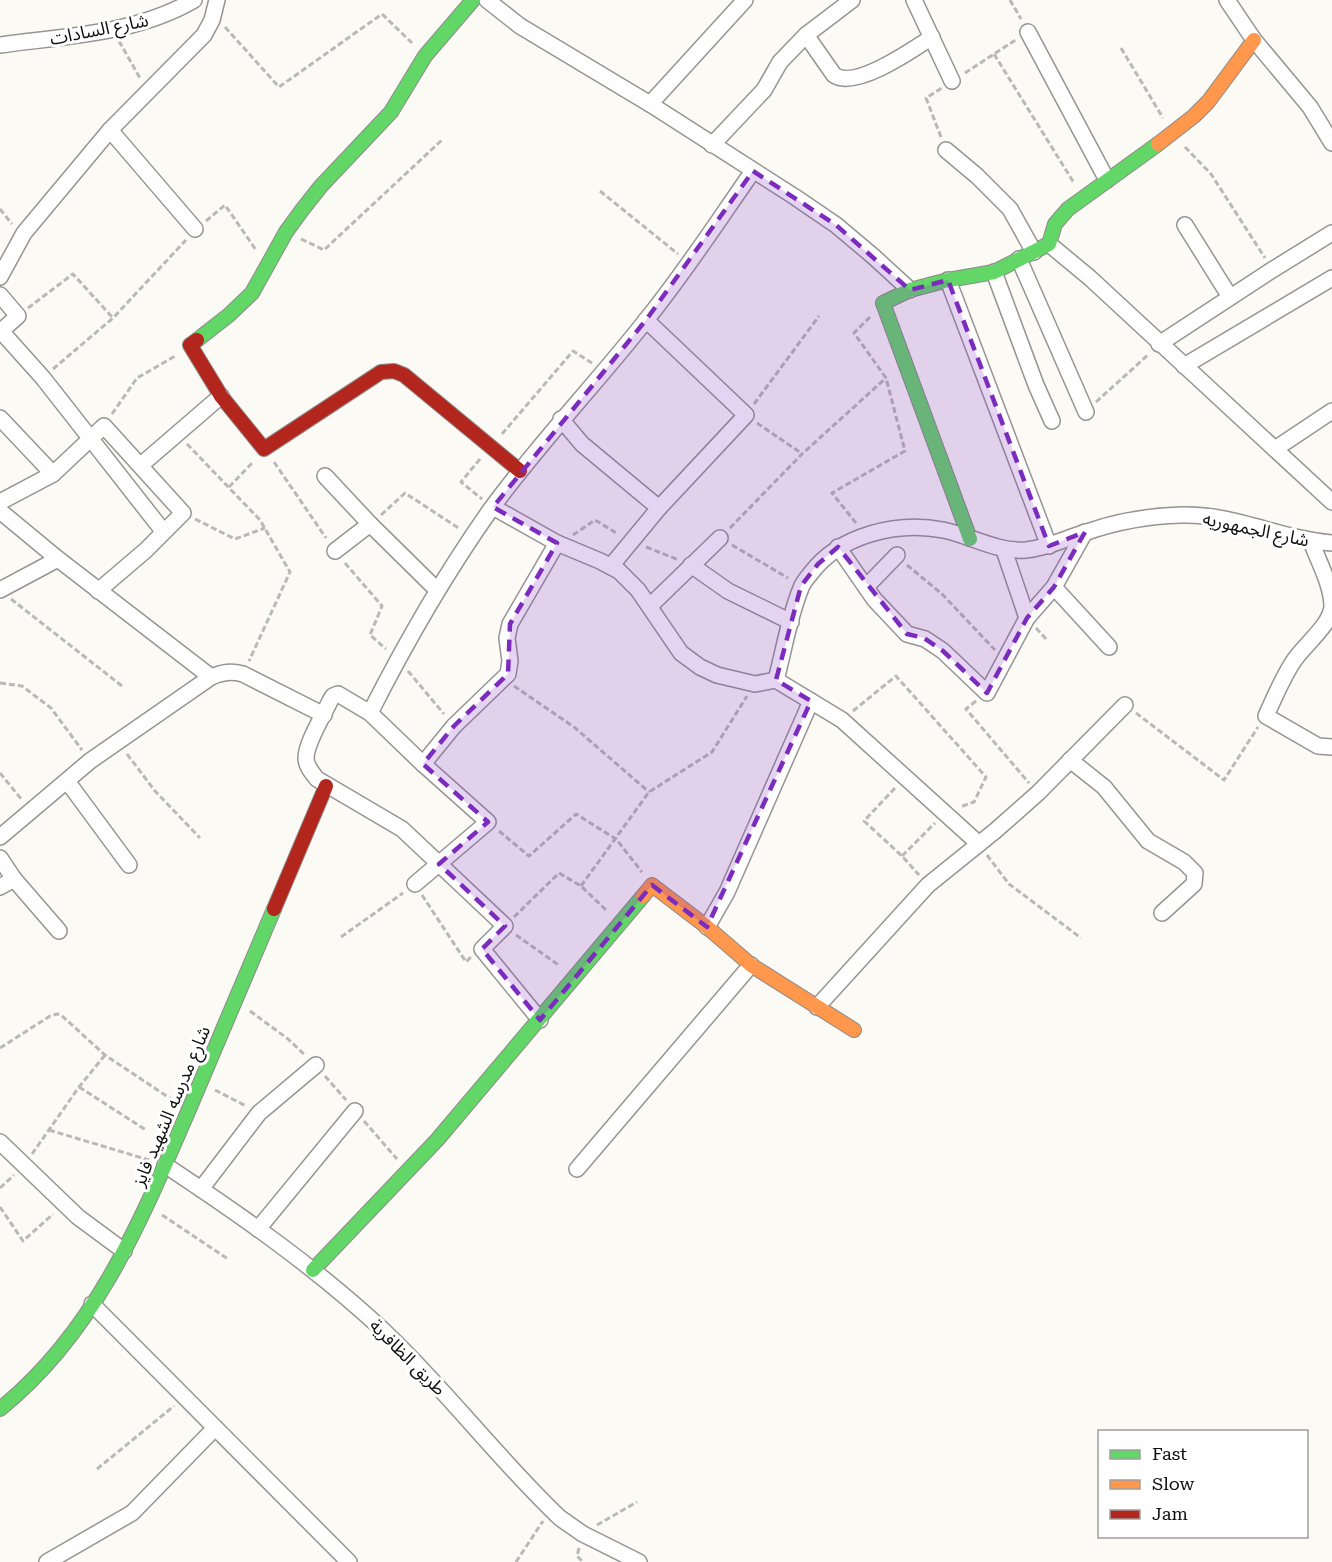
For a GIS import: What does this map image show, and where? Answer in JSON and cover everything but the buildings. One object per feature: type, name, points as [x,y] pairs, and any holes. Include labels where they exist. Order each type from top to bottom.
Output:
[{"type":"street","name":"شارع السادات","points":[[0,45],[112,29],[151,20],[194,0]]},
{"type":"street","points":[[473,0],[424,56],[391,112],[321,186],[286,232],[257,285],[244,302],[190,345],[221,396],[264,449],[381,372],[389,371],[404,375],[520,471]]},
{"type":"street","points":[[487,0],[520,26],[650,104],[836,225],[910,290]]},
{"type":"street","points":[[650,104],[745,0]]},
{"type":"street","points":[[712,145],[764,90],[780,62],[806,35],[852,0]]},
{"type":"street","points":[[914,0],[952,81]]},
{"type":"street","points":[[1227,0],[1254,40],[1310,107],[1332,143]]},
{"type":"street","points":[[0,277],[24,232],[110,130],[204,35],[209,28],[215,6]]},
{"type":"street","points":[[1028,32],[1107,180]]},
{"type":"street","points":[[806,35],[834,75],[839,78],[872,72],[932,37]]},
{"type":"street","points":[[970,539],[883,303],[910,290],[948,280],[994,272],[1049,244],[1055,224],[1068,209],[1172,134],[1208,102],[1254,40]]},
{"type":"street","points":[[110,130],[195,230]]},
{"type":"street","points":[[946,150],[977,176],[1010,210],[1034,252]]},
{"type":"street","points":[[370,713],[397,659],[471,537],[561,419],[646,321],[690,263],[753,171]]},
{"type":"street","points":[[1185,225],[1230,297]]},
{"type":"street","points":[[1159,344],[1332,233]]},
{"type":"street","points":[[1049,244],[1090,278],[1159,344],[1330,497]]},
{"type":"street","points":[[1020,260],[1086,412]]},
{"type":"street","points":[[994,272],[1036,385],[1052,421]]},
{"type":"street","points":[[1184,366],[1332,278]]},
{"type":"street","points":[[948,280],[1049,546]]},
{"type":"street","points":[[0,296],[18,316],[1,332],[42,378],[163,531]]},
{"type":"street","points":[[611,567],[659,508],[746,415],[646,321]]},
{"type":"street","points":[[141,465],[221,396]]},
{"type":"street","points":[[1275,449],[1332,411]]},
{"type":"street","points":[[0,418],[53,474]]},
{"type":"street","points":[[561,419],[582,444],[659,508]]},
{"type":"street","points":[[0,502],[53,474],[104,426],[183,513],[146,550],[98,591]]},
{"type":"street","points":[[325,476],[370,525],[437,590]]},
{"type":"street","points":[[493,507],[557,543],[611,567],[638,590],[681,653],[700,667],[717,675],[755,684],[776,680],[842,720],[979,844]]},
{"type":"street","points":[[0,511],[98,591],[212,677]]},
{"type":"street","name":"شارع الجمهوريه","points":[[776,680],[801,586],[818,564],[838,547],[891,529],[918,526],[945,530],[1004,550],[1027,550],[1049,546],[1117,522],[1150,516],[1183,514],[1217,517],[1311,541],[1332,543]]},
{"type":"street","points":[[335,551],[370,525]]},
{"type":"street","points":[[838,547],[890,617],[908,636],[925,639],[943,651],[987,693],[1027,618],[1054,587],[1085,532]]},
{"type":"street","points":[[650,606],[720,538]]},
{"type":"street","points":[[1311,541],[1330,590],[1331,614],[1292,663],[1266,716],[1318,746],[1332,747]]},
{"type":"street","points":[[423,764],[470,709],[504,679],[510,667],[507,638],[510,624],[557,543]]},
{"type":"street","points":[[1004,550],[1027,618]]},
{"type":"street","points":[[866,586],[897,555]]},
{"type":"street","points":[[5,594],[58,559]]},
{"type":"street","points":[[691,565],[728,591],[791,622]]},
{"type":"street","points":[[1054,587],[1108,647]]},
{"type":"street","points":[[0,837],[90,761],[221,673],[243,674],[324,715]]},
{"type":"street","points":[[415,884],[439,864],[488,822],[370,713],[344,695],[333,696],[308,748],[306,760],[309,771],[326,786],[402,829],[439,864],[505,926],[482,949],[540,1020]]},
{"type":"street","points":[[707,927],[727,892],[811,701]]},
{"type":"street","points":[[817,1006],[928,885],[1038,792],[1125,705]]},
{"type":"street","points":[[1070,760],[1104,787],[1148,840],[1184,862],[1195,873],[1194,884],[1162,913]]},
{"type":"street","points":[[67,781],[129,865]]},
{"type":"street","name":"شارع مدرسه الشهيد فايز","points":[[0,1409],[44,1372],[92,1304],[124,1251],[148,1205],[326,786]]},
{"type":"street","points":[[0,858],[14,879],[59,931]]},
{"type":"street","points":[[0,887],[14,879]]},
{"type":"street","points":[[313,1270],[408,1172],[576,978],[652,885],[707,927],[750,964],[854,1030]]},
{"type":"street","points":[[577,1169],[750,964]]},
{"type":"street","points":[[201,1189],[259,1113],[316,1065]]},
{"type":"street","points":[[258,1229],[355,1111]]},
{"type":"street","points":[[0,1142],[63,1204],[92,1229],[124,1251]]},
{"type":"street","name":"طريق الظافرية","points":[[165,1165],[258,1229],[351,1300],[421,1368],[560,1518],[583,1534],[639,1562]]},
{"type":"street","points":[[92,1304],[349,1562]]},
{"type":"street","points":[[47,1562],[132,1513],[215,1428]]},
{"type":"path","points":[[946,150],[926,98],[1028,32],[1010,0]]},
{"type":"path","points":[[215,6],[279,87],[382,14],[424,56]]},
{"type":"path","points":[[112,29],[147,92]]},
{"type":"path","points":[[1121,48],[1172,134],[1211,174],[1272,270]]},
{"type":"path","points":[[994,54],[1083,198]]},
{"type":"path","points":[[286,232],[324,250],[443,139]]},
{"type":"path","points":[[600,191],[690,263]]},
{"type":"path","points":[[42,378],[73,355],[113,318],[195,230],[225,205],[267,268]]},
{"type":"path","points":[[0,209],[8,222],[24,232]]},
{"type":"path","points":[[18,316],[73,274],[113,318]]},
{"type":"path","points":[[865,536],[832,493],[905,451],[886,378],[854,333],[883,303]]},
{"type":"path","points":[[802,454],[746,415],[819,316]]},
{"type":"path","points":[[1086,412],[1159,344]]},
{"type":"path","points":[[104,426],[137,378],[171,359],[190,345]]},
{"type":"path","points":[[493,507],[461,482],[573,351],[603,370]]},
{"type":"path","points":[[801,586],[720,538],[802,454],[886,378]]},
{"type":"path","points":[[177,434],[265,528],[290,572],[243,674]]},
{"type":"path","points":[[229,487],[264,449],[335,551],[382,606],[370,635],[397,659],[454,726]]},
{"type":"path","points":[[370,525],[405,493],[471,537]]},
{"type":"path","points":[[183,513],[235,539],[265,528]]},
{"type":"path","points":[[557,543],[594,520],[632,541],[691,565]]},
{"type":"path","points":[[897,555],[942,594],[1005,662]]},
{"type":"path","points":[[5,594],[122,686]]},
{"type":"path","points":[[842,720],[896,676],[986,777],[974,802],[945,813],[902,856]]},
{"type":"path","points":[[504,679],[573,727],[650,792]]},
{"type":"path","points":[[0,683],[22,686],[51,708],[90,761]]},
{"type":"path","points":[[581,886],[650,792],[712,752],[755,684]]},
{"type":"path","points":[[987,693],[966,709],[1038,792]]},
{"type":"path","points":[[1125,705],[1224,780],[1266,716]]},
{"type":"path","points":[[117,742],[155,791],[200,838]]},
{"type":"path","points":[[0,773],[31,811]]},
{"type":"path","points":[[905,777],[864,821],[902,856],[928,885]]},
{"type":"path","points":[[488,822],[529,856],[576,814],[616,839],[652,885]]},
{"type":"path","points":[[979,844],[1009,884],[1081,938]]},
{"type":"path","points":[[576,978],[505,926],[559,873],[581,886],[620,923]]},
{"type":"path","points":[[341,937],[415,884],[466,962],[482,949]]},
{"type":"path","points":[[235,999],[288,1039],[316,1065],[408,1172]]},
{"type":"path","points":[[0,1048],[50,1016],[57,1014],[105,1054],[188,1110]]},
{"type":"path","points":[[24,1166],[105,1054]]},
{"type":"path","points":[[200,1083],[259,1113]]},
{"type":"path","points":[[79,1087],[146,1130]]},
{"type":"path","points":[[48,1130],[165,1165]]},
{"type":"path","points":[[0,1207],[23,1241],[63,1204]]},
{"type":"path","points":[[148,1205],[228,1259]]},
{"type":"path","points":[[98,1469],[185,1398]]},
{"type":"path","points":[[583,1534],[637,1502]]},
{"type":"path","points":[[516,1562],[550,1509]]},
{"type":"highlighted area","points":[[753,171],[836,225],[910,290],[948,280],[1049,546],[1085,532],[1054,587],[1027,618],[987,693],[943,651],[924,638],[907,634],[838,547],[818,564],[801,586],[776,680],[811,701],[707,927],[652,885],[540,1020],[482,949],[505,926],[439,864],[488,822],[423,764],[454,726],[508,674],[510,624],[557,543],[493,507],[646,320]]},
{"type":"traffic: fast","points":[[197,340],[252,293],[286,232],[302,210],[321,186],[391,112],[425,56],[473,0]]},
{"type":"traffic: fast","points":[[970,539],[883,303],[910,290],[948,280],[994,272],[1049,244],[1055,224],[1068,209],[1158,144]]},
{"type":"traffic: fast","points":[[313,1270],[437,1140],[643,896]]},
{"type":"traffic: fast","points":[[0,1409],[34,1378],[64,1345],[113,1270],[154,1190],[274,909]]},
{"type":"traffic: slow","points":[[1158,144],[1208,102],[1254,40]]},
{"type":"traffic: slow","points":[[643,896],[652,885],[707,927],[751,965],[854,1030]]},
{"type":"traffic: jam","points":[[197,340],[190,345],[221,396],[264,449],[381,372],[394,371],[404,375],[520,471]]},
{"type":"traffic: jam","points":[[274,909],[326,786]]}]
